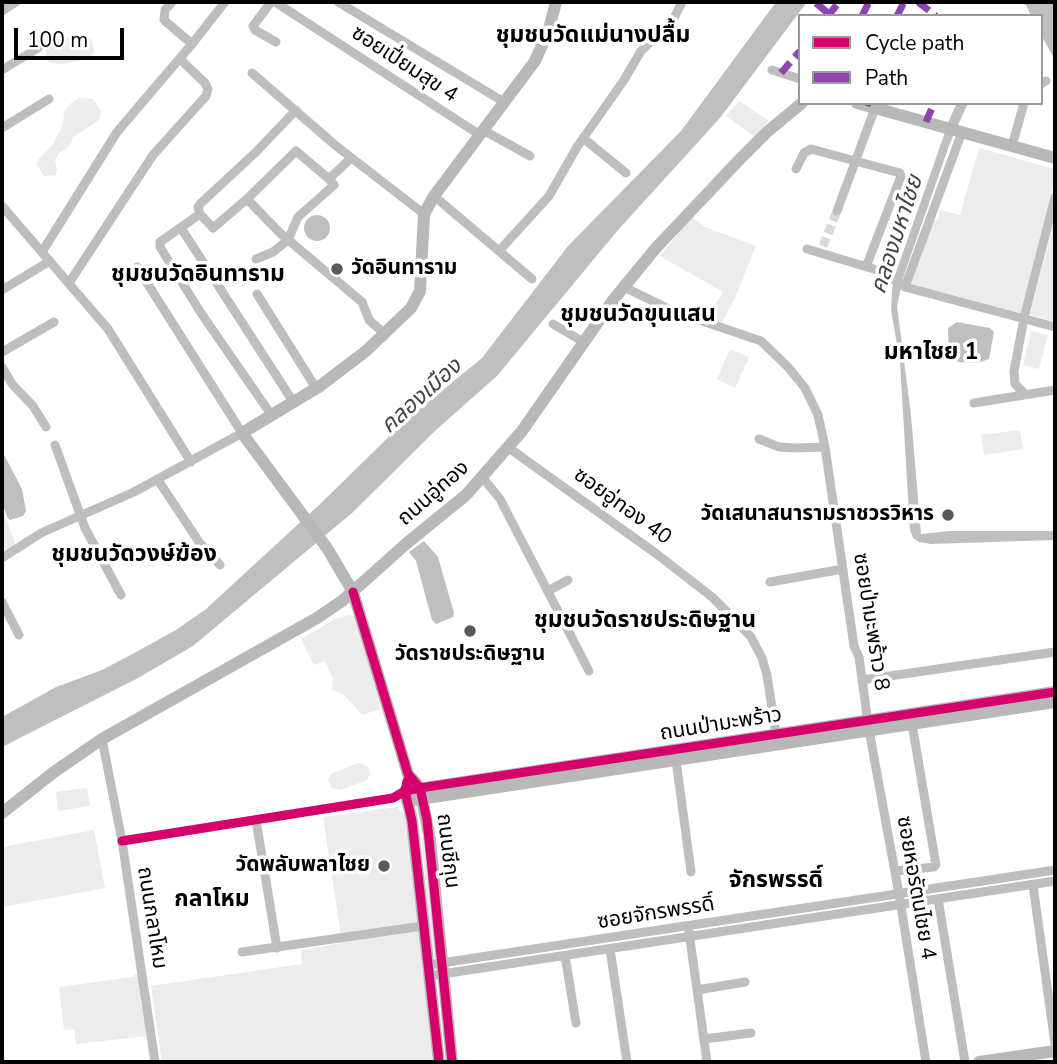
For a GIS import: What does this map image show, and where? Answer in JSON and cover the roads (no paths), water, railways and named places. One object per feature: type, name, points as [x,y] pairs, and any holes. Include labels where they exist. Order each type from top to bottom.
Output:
[{"type":"main road","points":[[242,433],[316,388],[385,334],[411,308],[417,299],[421,279],[424,214],[434,195],[538,54],[550,29],[556,2]]},
{"type":"main road","name":"ถนนอู่ทอง","points":[[2,813],[54,772],[103,739],[317,618],[353,592],[377,568],[448,511],[484,478],[509,448],[654,249],[767,132],[800,105]]},
{"type":"main road","points":[[864,105],[1055,158]]},
{"type":"main road","name":"ถนนชีกุน","points":[[242,433],[327,548],[353,592],[408,774],[421,794],[430,840],[453,1062]]},
{"type":"main road","name":"ถนนป่ามะพร้าว","points":[[421,794],[676,760],[1055,692]]},
{"type":"main road","name":"ถนนป่ามะพร้าว","points":[[402,797],[776,734],[868,725],[912,724],[1055,702]]},
{"type":"main road","name":"ถนนชีกุน","points":[[408,774],[402,797],[412,825],[439,1062]]},
{"type":"main road","points":[[979,1062],[1055,1051]]},
{"type":"street","points":[[2,11],[16,2]]},
{"type":"street","points":[[172,2],[165,10],[164,20],[192,44]]},
{"type":"street","points":[[41,252],[117,132],[180,60],[225,2]]},
{"type":"street","points":[[273,2],[253,26],[255,30],[276,42]]},
{"type":"street","name":"ซอยเปี่ยมสุข 4","points":[[273,2],[482,133],[530,156]]},
{"type":"street","points":[[338,2],[504,102]]},
{"type":"street","points":[[499,251],[550,196],[583,138],[641,51],[672,22],[682,2]]},
{"type":"street","points":[[2,71],[38,48]]},
{"type":"street","points":[[69,283],[153,155],[206,96],[208,89],[205,83],[180,60]]},
{"type":"street","points":[[772,70],[798,78]]},
{"type":"street","points":[[252,73],[351,158],[424,214]]},
{"type":"street","points":[[2,128],[49,99]]},
{"type":"street","points":[[1012,146],[1023,105]]},
{"type":"street","points":[[837,211],[875,108]]},
{"type":"street","points":[[257,259],[274,252],[288,240],[298,218],[334,185],[329,179],[296,151],[213,228],[200,214],[198,206],[296,110]]},
{"type":"street","points":[[904,286],[955,130]]},
{"type":"street","points":[[583,138],[626,173]]},
{"type":"street","points":[[796,169],[804,153],[811,149],[901,174],[866,267]]},
{"type":"street","points":[[329,179],[351,158]]},
{"type":"street","points":[[434,195],[532,279]]},
{"type":"street","points":[[1025,394],[1019,390],[1014,379],[1024,318],[1055,197]]},
{"type":"street","points":[[247,199],[288,240],[362,302],[369,320],[385,334]]},
{"type":"street","points":[[3,211],[108,329],[191,462]]},
{"type":"street","points":[[200,214],[160,242],[160,247],[201,313],[272,415]]},
{"type":"street","points":[[181,228],[294,402]]},
{"type":"street","points":[[807,249],[822,249],[877,270],[904,286],[1055,327]]},
{"type":"street","points":[[2,290],[50,261]]},
{"type":"street","points":[[2,558],[41,533],[158,480],[242,433],[137,267]]},
{"type":"street","name":"ซอยป่ามะพร้าว 8","points":[[624,287],[673,312],[761,341],[777,354],[805,388],[818,415],[825,447],[868,725]]},
{"type":"street","points":[[257,294],[316,388]]},
{"type":"street","points":[[2,352],[54,322]]},
{"type":"street","points":[[553,324],[584,343]]},
{"type":"street","points":[[2,367],[12,384],[33,406],[47,427]]},
{"type":"street","points":[[974,404],[1055,390]]},
{"type":"street","points":[[759,439],[779,447],[794,449],[825,447]]},
{"type":"street","points":[[55,445],[90,538],[121,596]]},
{"type":"street","name":"ซอยอู่ทอง 40","points":[[509,448],[712,597],[751,637],[767,675],[776,734]]},
{"type":"street","points":[[484,478],[500,499],[589,671]]},
{"type":"street","points":[[158,480],[199,542],[220,565]]},
{"type":"street","points":[[770,582],[843,569]]},
{"type":"street","points":[[548,591],[568,580]]},
{"type":"street","points":[[2,601],[19,635]]},
{"type":"street","points":[[862,680],[1055,652]]},
{"type":"street","points":[[895,871],[936,865],[912,724]]},
{"type":"street","name":"ซอยหอรัตนไชย 4","points":[[868,725],[926,1062]]},
{"type":"street","name":"ถนนกลาโหม","points":[[103,739],[122,841],[155,1062]]},
{"type":"street","points":[[676,760],[691,872]]},
{"type":"street","name":"ถนนป่ามะพร้าว","points":[[122,841],[402,797]]},
{"type":"street","points":[[256,820],[277,948]]},
{"type":"street","name":"ซอยจักรพรรดิ์","points":[[443,969],[540,948],[1055,870]]},
{"type":"street","points":[[999,878],[1001,890]]},
{"type":"street","name":"ซอยจักรพรรดิ์","points":[[428,970],[542,960],[1055,881]]},
{"type":"street","points":[[1032,885],[1055,1044]]},
{"type":"street","points":[[938,899],[965,1062]]},
{"type":"street","points":[[830,904],[831,915]]},
{"type":"street","points":[[242,953],[424,926]]},
{"type":"street","points":[[688,927],[707,1062]]},
{"type":"street","points":[[540,948],[542,960]]},
{"type":"street","points":[[610,950],[627,1062]]},
{"type":"street","points":[[565,956],[576,1023]]},
{"type":"street","points":[[697,990],[745,982]]},
{"type":"street","points":[[704,1039],[751,1033]]},
{"type":"tunnel","points":[[823,246],[837,211]]},
{"type":"place","name":"วัดอินทาราม","points":[[337,269]]},
{"type":"place","name":"วัดเสนาสนารามราชวรวิหาร","points":[[948,515]]},
{"type":"place","name":"วัดราชประดิษฐาน","points":[[470,631]]},
{"type":"place","name":"วัดพลับพลาไชย","points":[[384,866]]},
{"type":"district","name":"ชุมชนวัดแม่นางปลื้ม","points":[[593,36]]},
{"type":"district","name":"ชุมชนวัดอินทาราม","points":[[198,275]]},
{"type":"district","name":"ชุมชนวัดขุนแสน","points":[[638,315]]},
{"type":"district","name":"มหาไชย 1","points":[[931,353]]},
{"type":"district","name":"ชุมชนวัดวงษ์ฆ้อง","points":[[134,555]]},
{"type":"district","name":"ชุมชนวัดราชประดิษฐาน","points":[[645,621]]},
{"type":"district","name":"จักรพรรดิ์","points":[[776,881]]},
{"type":"district","name":"กลาโหม","points":[[212,900]]},
{"type":"water label","name":"คลองมหาไชย","points":[[898,235]]},
{"type":"water label","name":"คลองเมือง","points":[[422,397]]}]
